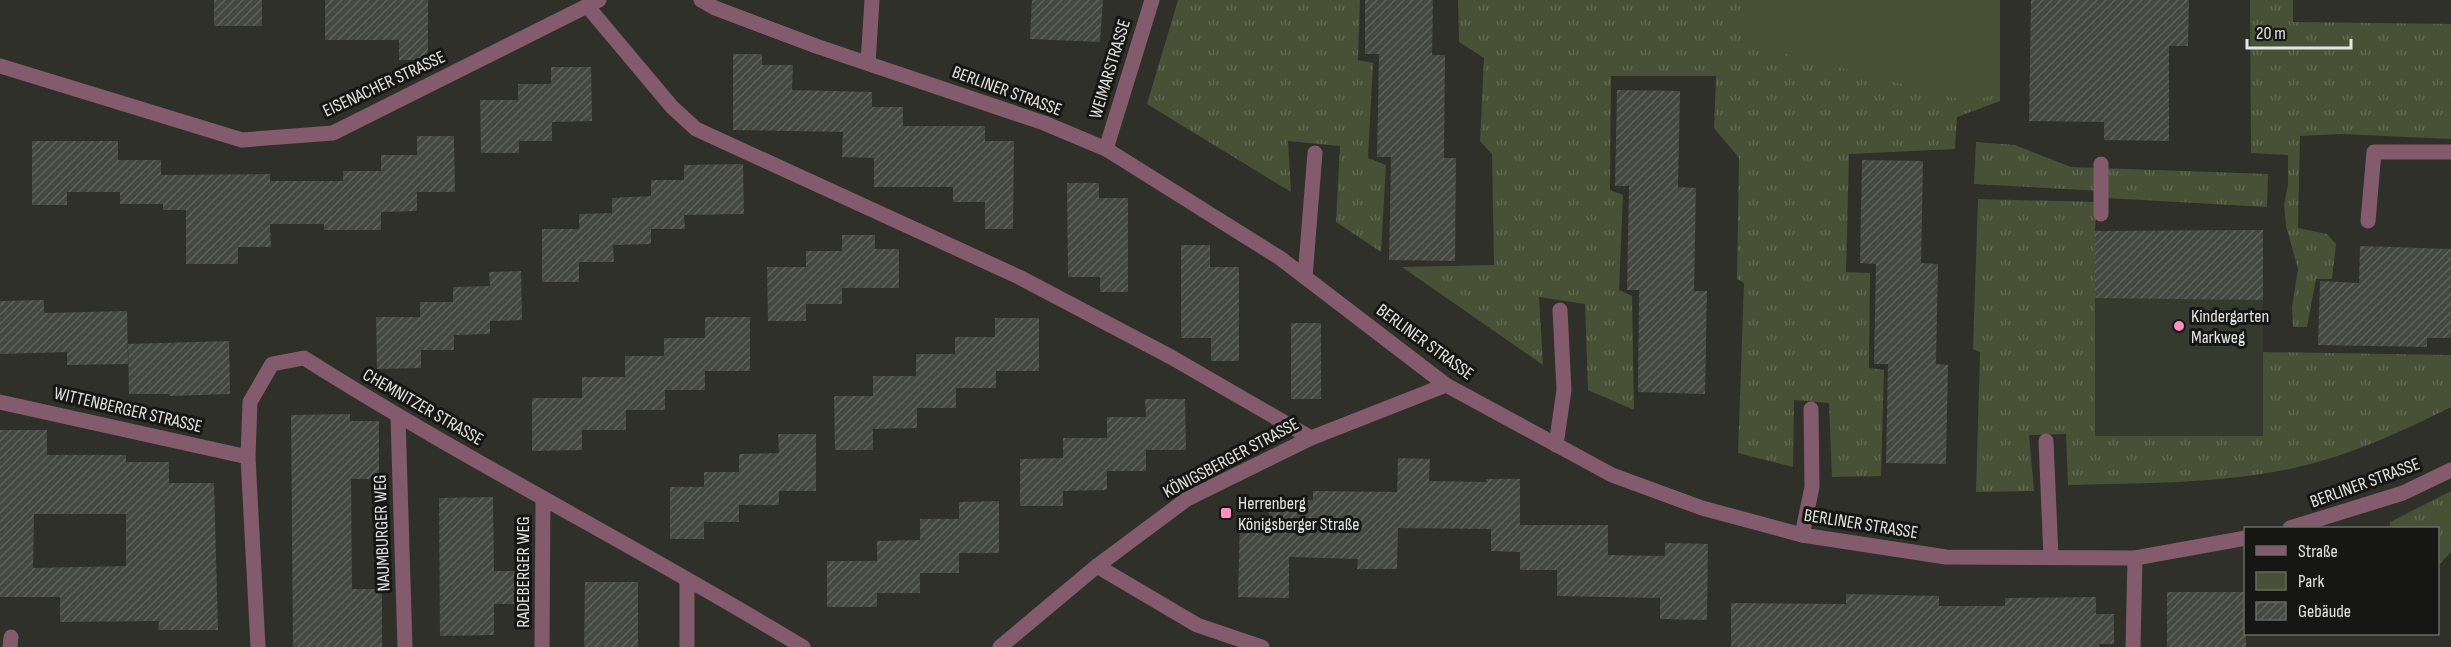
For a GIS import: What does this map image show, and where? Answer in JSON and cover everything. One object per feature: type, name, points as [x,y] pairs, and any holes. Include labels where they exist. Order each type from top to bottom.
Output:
[{"type":"street","name":"BERLINER STRASSE","points":[[701,0],[715,9],[1044,123],[1106,149],[1280,258],[1446,385],[1612,475],[1702,508],[1802,536],[1946,557],[2135,558],[2244,538]]},
{"type":"street","points":[[868,63],[872,0]]},
{"type":"street","name":"WEIMARSTRASSE","points":[[1106,149],[1152,0]]},
{"type":"street","points":[[593,3],[672,107],[696,129],[1019,278],[1171,357],[1311,438]]},
{"type":"street","name":"EISENACHER STRASSE","points":[[0,66],[242,140],[333,133],[593,3]]},
{"type":"street","points":[[2368,221],[2374,152],[2451,152]]},
{"type":"street","points":[[1305,278],[1315,153]]},
{"type":"street","points":[[2101,164],[2101,214]]},
{"type":"street","points":[[1556,445],[1564,390],[1560,310]]},
{"type":"street","name":"CHEMNITZER STRASSE","points":[[258,647],[248,457],[250,402],[272,364],[304,358],[398,418],[724,599],[803,647]]},
{"type":"street","name":"KÖNIGSBERGER STRASSE","points":[[1000,647],[1097,566],[1186,499],[1311,438],[1446,385]]},
{"type":"street","name":"WITTENBERGER STRASSE","points":[[0,402],[248,457]]},
{"type":"street","points":[[1802,536],[1812,487],[1811,409]]},
{"type":"street","name":"NAUMBURGER WEG","points":[[398,418],[405,647]]},
{"type":"street","points":[[2046,441],[2051,557]]},
{"type":"street","name":"BERLINER STRASSE","points":[[2293,527],[2403,493],[2451,470]]},
{"type":"street","name":"RADEBERGER WEG","points":[[542,647],[543,498]]},
{"type":"street","points":[[2133,647],[2135,558]]},
{"type":"street","points":[[1097,566],[1197,625],[1262,647]]},
{"type":"street","points":[[687,580],[687,647]]},
{"type":"shaded area","name":"Kindergarten Markweg","points":[[2263,230],[2263,436],[2095,436],[2095,231]]},
{"type":"green space","points":[[1178,0],[1360,0],[1358,60],[1373,63],[1368,158],[1386,165],[1381,252],[1336,222],[1340,146],[1288,141],[1291,192],[1147,104]]},
{"type":"green space","points":[[1458,0],[2000,0],[2000,101],[1957,117],[1955,149],[1849,154],[1846,272],[1870,273],[1869,368],[1884,370],[1881,476],[1832,477],[1829,403],[1794,400],[1793,467],[1738,453],[1744,283],[1737,279],[1739,158],[1714,128],[1716,76],[1611,76],[1610,190],[1623,195],[1619,290],[1632,296],[1634,410],[1588,390],[1585,304],[1539,297],[1543,365],[1402,267],[1494,265],[1492,154],[1480,141],[1484,58],[1459,42]]},
{"type":"green space","points":[[1755,0],[1999,0],[1997,94],[1971,102],[1740,42]]},
{"type":"green space","points":[[2250,0],[2293,0],[2293,22],[2451,24],[2451,139],[2341,134],[2300,136],[2298,228],[2327,234],[2336,244],[2332,279],[2316,279],[2307,327],[2293,327],[2292,307],[2298,269],[2286,226],[2284,204],[2288,185],[2288,155],[2251,153]]},
{"type":"green space","points":[[1976,142],[2015,145],[2071,167],[2268,174],[2267,207],[2106,198],[2102,191],[1974,184]]},
{"type":"green space","points":[[1978,199],[2097,202],[2095,436],[2263,436],[2263,352],[2451,355],[2451,407],[2394,434],[2335,457],[2294,468],[2210,480],[2068,485],[2066,434],[2029,435],[2034,491],[1976,492],[1980,352],[1973,349]]},
{"type":"green space","points":[[2451,491],[2451,552],[2439,565],[2439,527],[2390,527],[2390,522]]},
{"type":"building","points":[[214,0],[262,0],[262,26],[214,26]]},
{"type":"building","points":[[325,0],[428,0],[428,60],[399,60],[399,40],[325,40]]},
{"type":"building","points":[[1032,0],[1103,0],[1100,42],[1030,39]]},
{"type":"building","points":[[1365,0],[1433,0],[1432,55],[1445,55],[1444,158],[1456,158],[1455,261],[1389,260],[1391,157],[1377,157],[1379,54],[1365,54]]},
{"type":"building","points":[[2031,0],[2189,0],[2188,46],[2169,46],[2169,141],[2104,140],[2104,122],[2029,121]]},
{"type":"building","points":[[733,54],[762,54],[762,65],[793,65],[792,90],[872,92],[872,107],[903,107],[903,126],[985,126],[985,141],[1014,141],[1013,229],[985,229],[985,202],[953,202],[953,187],[874,187],[874,158],[842,157],[843,132],[733,130]]},
{"type":"building","points":[[551,67],[591,67],[592,121],[552,122],[552,141],[519,141],[519,153],[481,153],[480,100],[518,100],[518,84],[551,84]]},
{"type":"building","points":[[1617,90],[1680,91],[1678,187],[1696,188],[1694,291],[1707,291],[1705,394],[1638,392],[1639,290],[1627,290],[1629,186],[1615,186]]},
{"type":"building","points":[[417,136],[454,136],[455,192],[417,192],[417,211],[381,212],[381,230],[324,230],[324,224],[270,224],[271,247],[238,247],[238,264],[186,264],[186,210],[163,210],[163,204],[120,204],[120,192],[67,192],[67,205],[32,205],[32,141],[118,141],[118,160],[161,160],[161,175],[270,174],[270,181],[343,181],[343,171],[381,171],[381,155],[417,155]]},
{"type":"building","points":[[1862,160],[1923,161],[1921,263],[1938,264],[1936,364],[1948,365],[1946,464],[1886,463],[1888,364],[1874,364],[1876,264],[1860,263]]},
{"type":"building","points":[[743,164],[744,214],[684,215],[685,229],[651,229],[651,244],[613,245],[614,262],[579,262],[579,282],[542,282],[542,229],[579,229],[579,214],[612,213],[612,198],[651,196],[651,180],[684,180],[684,165]]},
{"type":"building","points":[[1067,183],[1099,183],[1099,198],[1128,198],[1128,292],[1100,292],[1100,277],[1068,277]]},
{"type":"building","name":"Kindergarten Markweg","points":[[2263,230],[2263,300],[2095,298],[2095,231]]},
{"type":"building","points":[[842,235],[875,235],[875,249],[899,249],[899,288],[842,288],[842,304],[806,304],[806,321],[768,321],[767,267],[806,267],[806,251],[842,251]]},
{"type":"building","points":[[1181,245],[1210,245],[1210,267],[1239,267],[1239,361],[1211,361],[1211,338],[1181,338]]},
{"type":"building","points":[[2360,246],[2451,249],[2451,338],[2427,338],[2427,347],[2318,345],[2320,281],[2359,283]]},
{"type":"building","points":[[521,271],[522,320],[490,321],[490,334],[454,335],[454,350],[421,350],[421,368],[377,369],[376,317],[420,317],[420,302],[453,302],[453,287],[490,286],[489,272]]},
{"type":"building","points":[[44,300],[44,313],[127,311],[128,364],[67,365],[67,352],[0,354],[0,301]]},
{"type":"building","points":[[705,317],[750,317],[750,371],[705,371],[705,390],[665,390],[665,410],[626,410],[626,430],[582,430],[582,450],[532,451],[532,398],[582,398],[582,377],[625,377],[625,356],[664,356],[664,338],[705,338]]},
{"type":"building","points":[[995,318],[1039,318],[1039,371],[996,371],[996,388],[956,388],[956,408],[917,408],[917,428],[873,429],[873,450],[835,450],[834,396],[873,396],[873,376],[916,376],[916,354],[955,354],[955,337],[995,337]]},
{"type":"building","points":[[1291,323],[1321,323],[1321,399],[1291,399]]},
{"type":"building","points":[[229,341],[230,394],[170,396],[169,394],[129,394],[128,344]]},
{"type":"building","points":[[1145,399],[1185,399],[1186,450],[1146,450],[1146,471],[1107,471],[1107,490],[1063,491],[1063,506],[1020,506],[1020,459],[1063,458],[1063,438],[1107,438],[1107,417],[1146,417]]},
{"type":"building","points":[[350,414],[350,421],[379,421],[379,479],[351,479],[352,589],[382,589],[382,647],[293,647],[291,415]]},
{"type":"building","points":[[0,430],[47,430],[47,455],[126,455],[126,462],[169,462],[169,483],[214,483],[218,630],[158,630],[159,621],[60,622],[60,597],[0,597]],"holes":[[[34,514],[126,514],[126,566],[33,568]]]},
{"type":"building","points":[[778,434],[816,434],[816,491],[779,491],[779,505],[739,505],[739,522],[704,522],[704,539],[670,539],[670,487],[704,487],[704,472],[739,472],[739,454],[779,453]]},
{"type":"building","points":[[1398,458],[1430,459],[1429,481],[1486,482],[1486,479],[1520,479],[1520,525],[1608,525],[1608,555],[1665,556],[1665,543],[1708,544],[1707,620],[1660,619],[1660,598],[1557,596],[1557,570],[1520,570],[1520,552],[1491,551],[1491,529],[1398,528],[1397,569],[1357,569],[1358,559],[1289,557],[1289,598],[1238,597],[1240,518],[1269,519],[1269,501],[1313,500],[1313,491],[1397,492]]},
{"type":"building","points":[[493,497],[494,571],[524,571],[524,604],[494,604],[494,635],[440,636],[439,498]]},
{"type":"building","points":[[999,501],[999,553],[959,553],[959,573],[920,573],[920,593],[877,593],[877,607],[827,607],[827,561],[877,561],[877,541],[920,540],[920,519],[959,519],[959,502]]},
{"type":"building","points":[[585,582],[638,582],[638,647],[584,647]]},
{"type":"building","points":[[2167,592],[2244,592],[2246,647],[2167,647]]},
{"type":"building","points":[[1846,594],[1939,596],[1939,606],[2005,606],[2005,598],[2096,597],[2096,614],[2114,614],[2114,644],[2099,644],[2099,647],[1731,647],[1731,603],[1846,604]]},
{"type":"place","name":"Kindergarten Markweg","points":[[2179,326]]},
{"type":"place","name":"Herrenberg Königsberger Straße","points":[[1226,513]]}]
